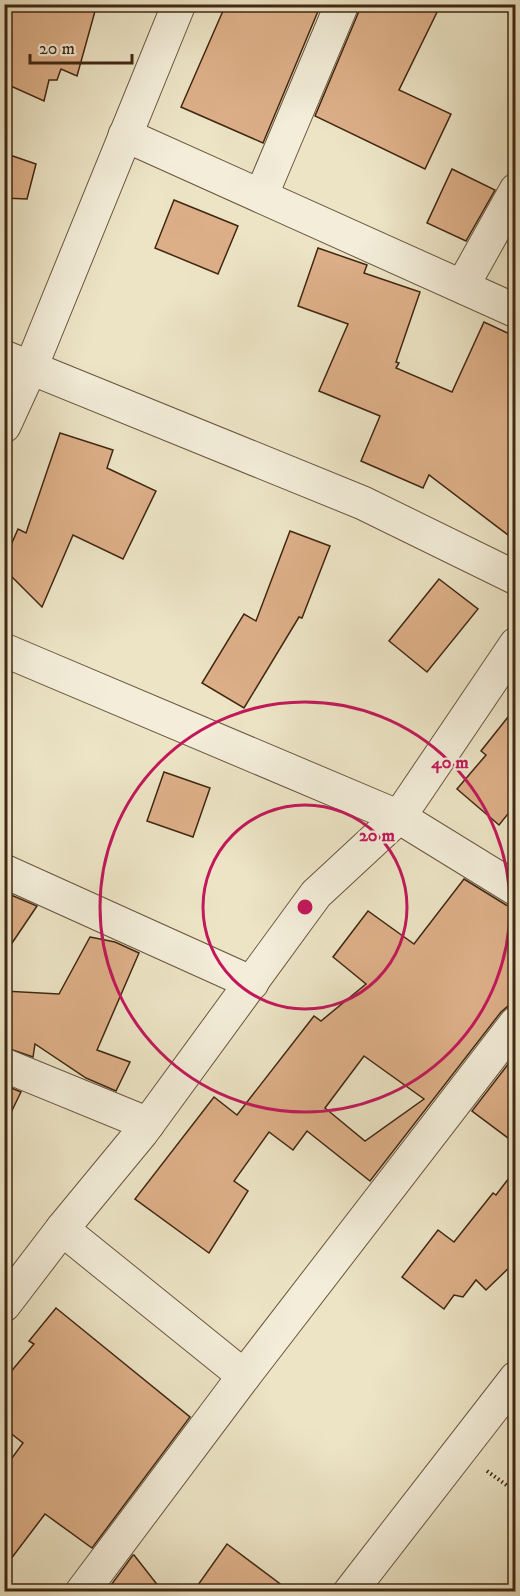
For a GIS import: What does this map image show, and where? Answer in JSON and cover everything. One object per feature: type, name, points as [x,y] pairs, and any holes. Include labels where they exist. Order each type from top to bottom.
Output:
[{"type":"street","points":[[4,426],[18,362],[125,135],[179,4]]},
{"type":"street","points":[[261,196],[342,4]]},
{"type":"street","points":[[125,135],[463,285],[516,311]]},
{"type":"street","points":[[463,285],[516,190]]},
{"type":"street","points":[[18,362],[363,503],[516,578]]},
{"type":"street","points":[[4,1305],[14,1276],[63,1229],[148,1124],[316,894],[399,817],[516,644]]},
{"type":"street","points":[[4,650],[399,817],[516,889]]},
{"type":"street","points":[[4,871],[252,983]]},
{"type":"street","points":[[82,1592],[244,1376],[516,1023]]},
{"type":"street","points":[[4,1065],[148,1124]]},
{"type":"street","points":[[63,1229],[244,1376]]},
{"type":"street","points":[[350,1592],[516,1378]]},
{"type":"building","points":[[4,4],[97,4],[77,76],[61,69],[57,80],[49,80],[44,101],[4,83]]},
{"type":"building","points":[[226,4],[321,4],[263,143],[181,107]]},
{"type":"building","points":[[360,4],[441,4],[399,90],[451,114],[425,169],[315,116]]},
{"type":"building","points":[[4,153],[36,164],[27,199],[4,198]]},
{"type":"building","points":[[452,169],[495,190],[466,241],[427,223]]},
{"type":"building","points":[[174,200],[238,226],[218,274],[155,248]]},
{"type":"building","points":[[318,248],[367,265],[364,273],[420,292],[396,362],[399,363],[396,368],[452,392],[484,322],[516,337],[516,541],[429,475],[423,488],[361,461],[380,416],[319,391],[348,324],[298,306]]},
{"type":"building","points":[[60,433],[113,450],[107,468],[156,491],[123,559],[73,535],[42,607],[4,569],[4,561],[18,529],[26,533]]},
{"type":"building","points":[[290,531],[330,546],[302,618],[299,617],[244,708],[202,683],[244,614],[256,621]]},
{"type":"building","points":[[439,579],[478,609],[427,672],[389,641]]},
{"type":"building","points":[[516,707],[516,804],[499,825],[457,789],[486,755],[481,751]]},
{"type":"building","points":[[164,772],[210,788],[193,837],[147,821]]},
{"type":"building","points":[[464,879],[506,905],[516,908],[516,1005],[508,1006],[501,1012],[370,1181],[307,1131],[293,1150],[269,1132],[234,1181],[248,1191],[209,1253],[135,1199],[214,1097],[237,1115],[314,1016],[321,1021],[366,984],[333,957],[368,911],[414,944]],"holes":[[[364,1056],[424,1099],[365,1141],[325,1108]]]},
{"type":"building","points":[[4,892],[37,906],[4,955]]},
{"type":"building","points":[[90,937],[115,942],[139,953],[97,1050],[130,1062],[116,1091],[86,1078],[35,1044],[33,1057],[4,1047],[4,991],[59,994]]},
{"type":"building","points":[[516,1054],[516,1144],[472,1111]]},
{"type":"building","points":[[4,1085],[21,1092],[4,1127]]},
{"type":"building","points":[[516,1169],[516,1261],[486,1290],[476,1280],[463,1297],[454,1295],[444,1309],[402,1277],[438,1230],[454,1242],[493,1193],[496,1195]]},
{"type":"building","points":[[56,1308],[190,1417],[92,1548],[45,1514],[4,1568],[4,1469],[23,1443],[4,1428],[4,1380],[34,1344],[29,1341]]},
{"type":"building","points":[[227,1544],[291,1592],[193,1592]]},
{"type":"building","points":[[134,1555],[163,1592],[106,1592]]}]
